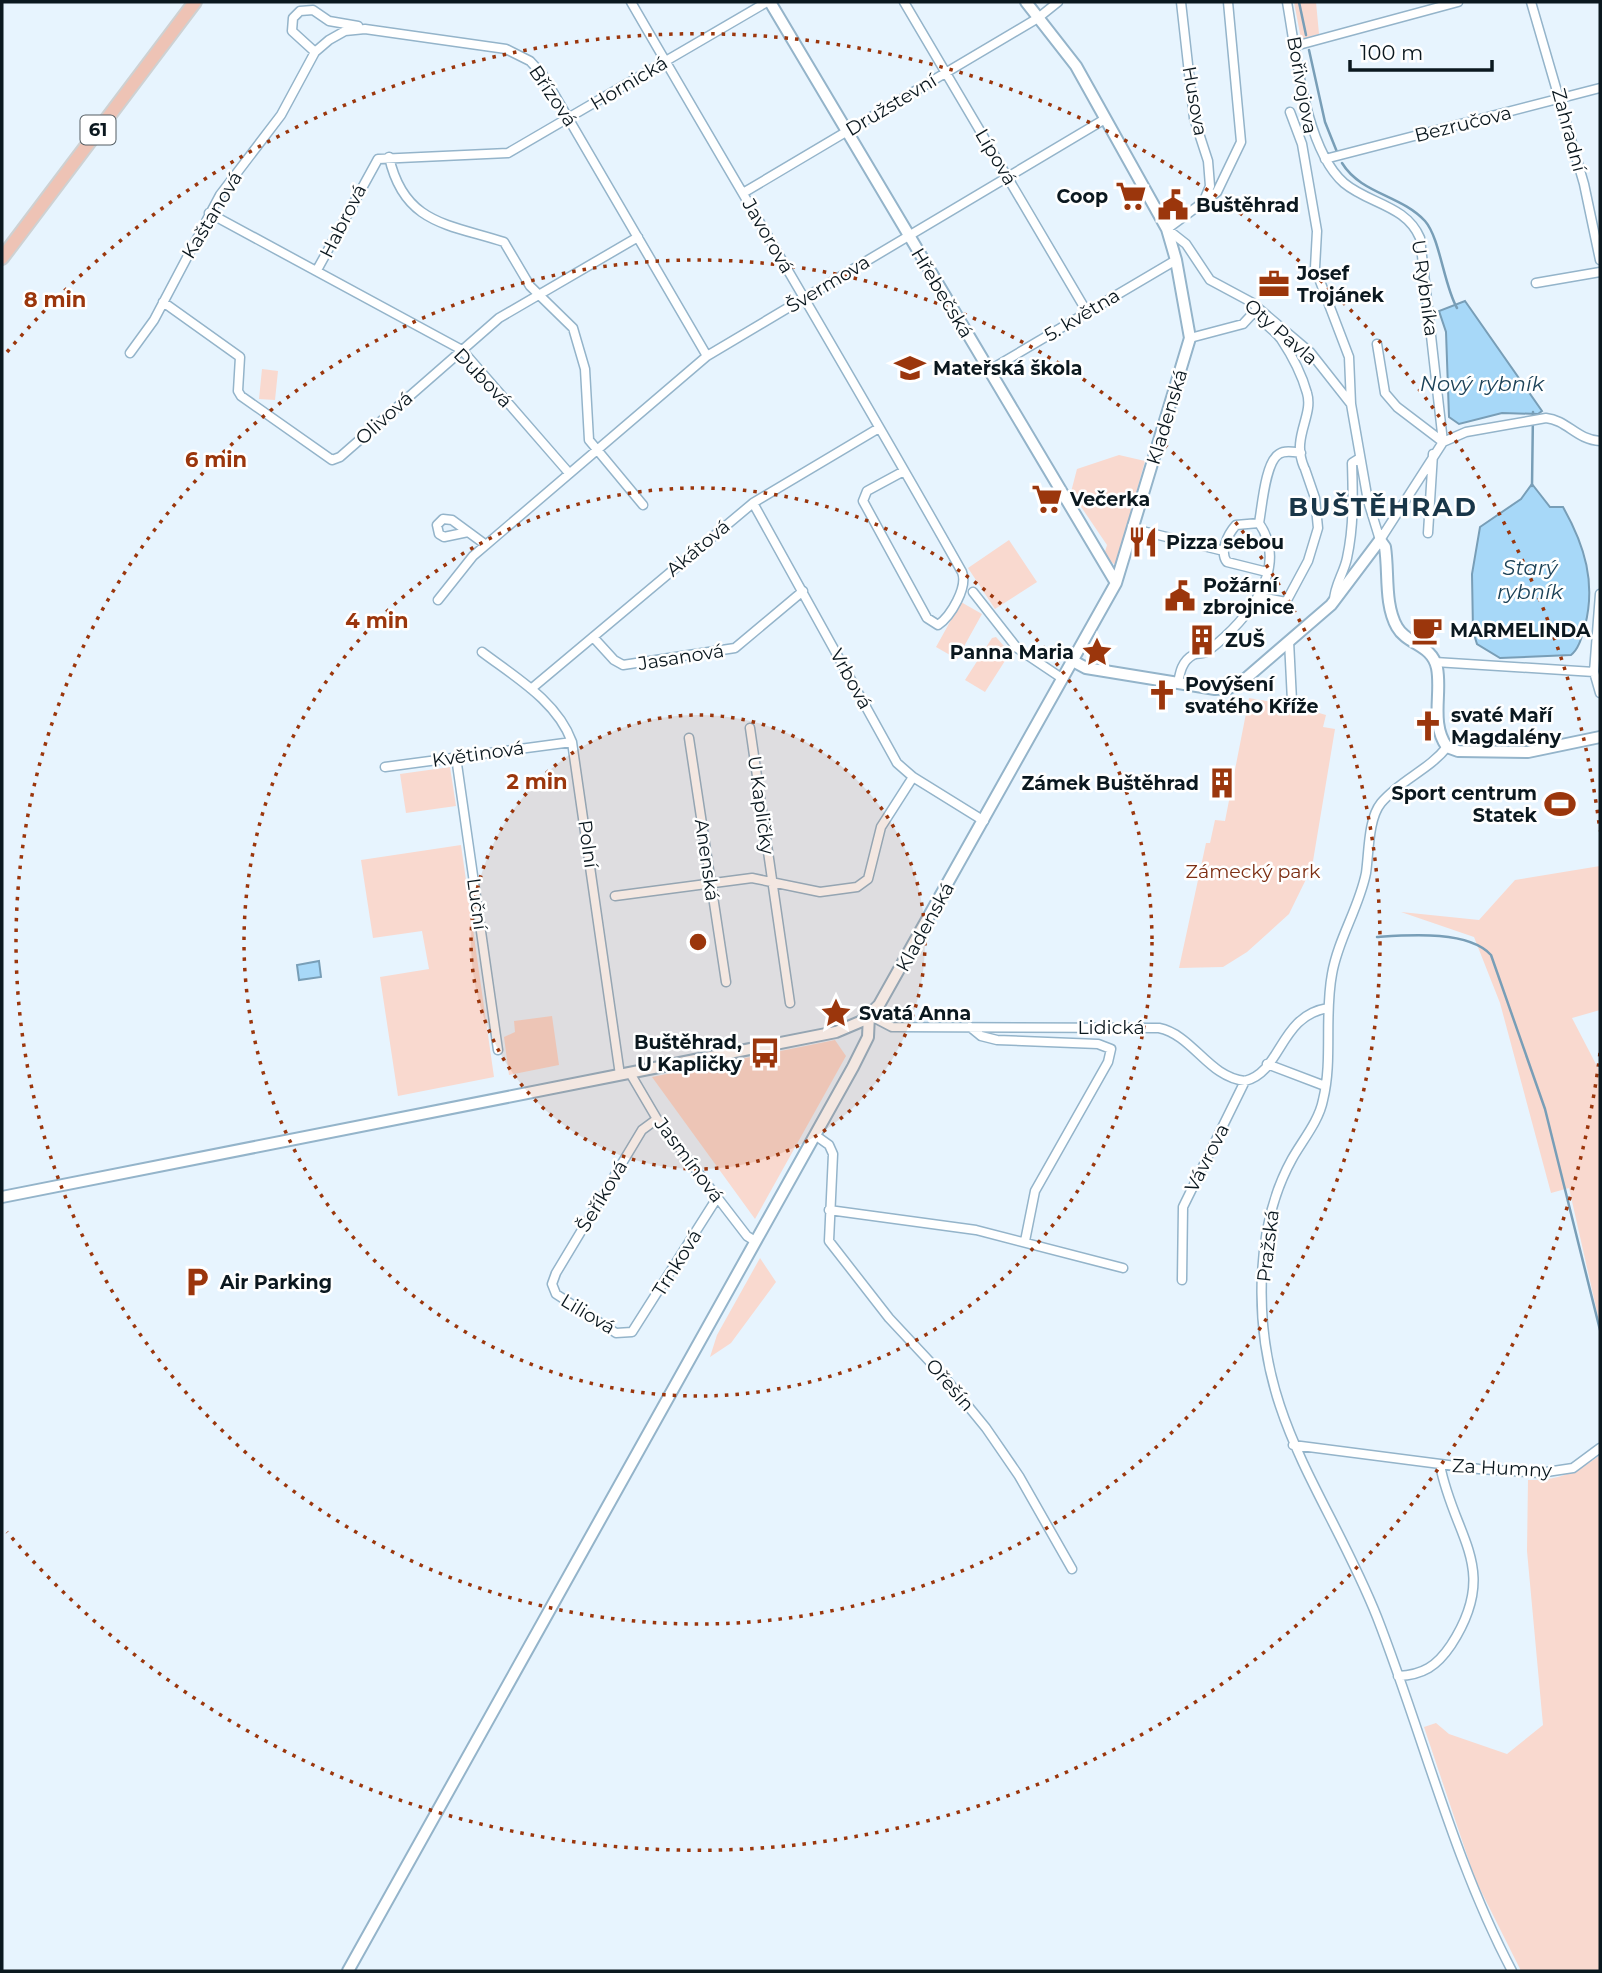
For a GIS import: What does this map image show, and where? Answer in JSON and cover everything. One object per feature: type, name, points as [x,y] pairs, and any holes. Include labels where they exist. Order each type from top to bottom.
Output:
[{"type":"main road","name":"61","points":[[2,258],[195,2]]},
{"type":"street","name":"Javorová","points":[[631,2],[805,298],[904,471],[964,577],[963,587],[944,620],[938,625],[928,618],[863,504],[865,493],[904,471]]},
{"type":"street","name":"Hornická","points":[[388,157],[509,153],[769,2]]},
{"type":"street","name":"Hřebečská","points":[[769,2],[1116,583]]},
{"type":"street","name":"Lípová","points":[[904,2],[1087,312]]},
{"type":"street","name":"Kladenská","points":[[869,1015],[891,987],[1116,583],[1190,338],[1176,260],[1167,229],[1076,66],[1026,2]]},
{"type":"street","points":[[1038,18],[1058,2]]},
{"type":"street","name":"Husova","points":[[1181,2],[1194,118],[1208,165],[1210,186],[1205,198]]},
{"type":"street","points":[[1167,229],[1219,190],[1241,142],[1228,2]]},
{"type":"street","name":"Bořivojova","points":[[1287,2],[1316,141],[1302,144],[1317,234],[1314,265],[1349,357],[1351,404]]},
{"type":"street","points":[[1295,46],[1458,2]]},
{"type":"street","name":"Zahradní","points":[[1531,2],[1560,98],[1600,260]]},
{"type":"street","points":[[316,52],[292,31],[293,18],[300,11],[313,10],[329,21],[371,29]]},
{"type":"street","name":"Družstevní","points":[[743,193],[1038,18]]},
{"type":"street","name":"Břízová","points":[[299,81],[316,52],[328,40],[345,31],[371,29],[514,52],[537,67],[707,356]]},
{"type":"street","name":"Kaštanová","points":[[130,353],[163,302],[209,213],[285,108],[299,81]]},
{"type":"street","name":"Bezručova","points":[[1325,159],[1600,88]]},
{"type":"street","points":[[1290,111],[1302,144]]},
{"type":"street","name":"Švermova","points":[[569,474],[707,356],[1105,119]]},
{"type":"street","name":"U Rybníka","points":[[1316,141],[1325,159],[1346,185],[1406,218],[1420,238],[1443,442]]},
{"type":"street","name":"Habrová","points":[[317,270],[374,161],[388,157],[397,186],[429,218],[475,236],[504,242],[530,286],[569,323],[576,335],[585,369],[588,436],[596,451]]},
{"type":"street","name":"Dubová","points":[[209,213],[462,350],[569,474]]},
{"type":"street","name":"Oty Pavla","points":[[1167,229],[1189,248],[1210,280],[1251,302],[1256,310],[1310,352],[1351,404],[1368,501],[1380,540]]},
{"type":"street","name":"Olivová","points":[[163,302],[240,357],[240,395],[329,460],[340,457],[499,318],[638,237]]},
{"type":"street","name":"5. května","points":[[988,371],[1176,260]]},
{"type":"street","points":[[1536,283],[1600,272]]},
{"type":"street","points":[[1190,338],[1243,324],[1256,310]]},
{"type":"street","points":[[1256,310],[1258,317],[1284,344],[1307,391],[1309,405],[1300,429],[1301,453],[1314,494],[1319,523],[1309,558],[1286,602],[1260,597]]},
{"type":"street","points":[[1377,344],[1385,393],[1397,407],[1443,442]]},
{"type":"street","points":[[1073,661],[1086,668],[1214,689],[1229,688],[1244,680],[1334,601],[1380,540],[1443,442],[1466,432],[1546,418],[1558,421],[1580,437],[1600,441]]},
{"type":"street","name":"Akátová","points":[[531,689],[753,503],[879,428]]},
{"type":"street","points":[[596,451],[643,505]]},
{"type":"street","points":[[1178,683],[1183,665],[1193,655],[1207,652],[1260,597],[1271,550],[1259,523],[1265,483],[1275,456],[1282,452],[1301,453]]},
{"type":"street","points":[[1429,533],[1433,454]]},
{"type":"street","points":[[1334,601],[1347,559],[1352,527],[1355,492],[1352,464],[1360,458]]},
{"type":"street","points":[[438,600],[471,559],[569,474]]},
{"type":"street","name":"Vrbová","points":[[753,503],[897,764],[913,777],[984,821]]},
{"type":"street","points":[[1259,523],[1234,527],[1224,551],[1227,562],[1267,572]]},
{"type":"street","points":[[1134,529],[1224,551]]},
{"type":"street","points":[[468,532],[486,545]]},
{"type":"street","points":[[1380,540],[1385,547],[1395,622],[1401,633],[1428,650],[1435,662],[1438,722],[1447,747],[1458,751],[1528,752],[1600,737]]},
{"type":"street","name":"Jasanová","points":[[593,637],[614,660],[623,665],[732,649],[803,591]]},
{"type":"street","points":[[973,592],[1017,648],[1063,679]]},
{"type":"street","points":[[1600,594],[1594,672],[1600,693]]},
{"type":"street","points":[[1289,641],[1292,701]]},
{"type":"street","name":"Polní","points":[[482,652],[531,689],[557,715],[572,741],[625,1074]]},
{"type":"street","points":[[1435,662],[1594,672]]},
{"type":"street","name":"U Kapličky","points":[[750,728],[790,1003]]},
{"type":"street","name":"Anenská","points":[[690,738],[726,982]]},
{"type":"street","name":"Květinová","points":[[385,767],[572,741]]},
{"type":"street","name":"Pražská","points":[[1447,747],[1434,763],[1395,791],[1377,810],[1363,885],[1334,964],[1328,1008],[1325,1086],[1320,1110],[1281,1180],[1269,1216],[1264,1248],[1262,1307],[1265,1351],[1293,1445],[1370,1601],[1483,1914],[1512,1971]]},
{"type":"street","name":"Luční","points":[[456,757],[498,1050]]},
{"type":"street","name":"U Kapličky","points":[[615,896],[752,878],[815,892],[865,883],[881,827],[913,777]]},
{"type":"street","points":[[1245,1081],[1258,1075],[1295,1023],[1313,1011],[1328,1008]]},
{"type":"street","points":[[2,1197],[836,1032],[869,1015]]},
{"type":"street","points":[[348,1971],[866,1042],[869,1015]]},
{"type":"street","name":"Lidická","points":[[869,1015],[892,1027],[1159,1028],[1171,1031],[1223,1075],[1245,1081]]},
{"type":"street","name":"Lidická","points":[[970,1027],[991,1040],[1098,1044],[1111,1049],[1108,1062],[1035,1191],[1025,1241]]},
{"type":"street","points":[[1267,1064],[1325,1086]]},
{"type":"street","name":"Jasmínová","points":[[625,1074],[717,1198],[747,1236],[755,1241]]},
{"type":"street","name":"Vávrova","points":[[1182,1280],[1185,1202],[1245,1081]]},
{"type":"street","name":"Šeříková","points":[[553,1279],[642,1130],[657,1119]]},
{"type":"street","name":"Ořešín","points":[[815,1135],[829,1145],[833,1154],[827,1238],[889,1318],[946,1379],[986,1428],[1019,1476],[1072,1569]]},
{"type":"street","name":"Trnková","points":[[635,1329],[717,1198]]},
{"type":"street","points":[[829,1210],[922,1220],[1025,1241],[1123,1268]]},
{"type":"street","name":"Liliová","points":[[553,1279],[554,1290],[563,1300],[616,1333],[627,1334],[635,1329]]},
{"type":"street","name":"Za Humny","points":[[1293,1445],[1440,1465],[1553,1472],[1583,1462],[1600,1448]]},
{"type":"street","name":"Za Humny","points":[[1398,1676],[1419,1674],[1436,1663],[1458,1632],[1473,1594],[1473,1559],[1445,1487],[1440,1465]]},
{"type":"green space","points":[[1294,2],[1316,2],[1319,34],[1301,39]]},
{"type":"green space","points":[[262,369],[278,371],[275,400],[259,399]]},
{"type":"green space","points":[[1119,455],[1145,461],[1116,566],[1104,555],[1107,545],[1071,492],[1077,469]]},
{"type":"green space","points":[[1009,540],[1037,582],[995,609],[968,568]]},
{"type":"green space","points":[[961,602],[982,614],[957,659],[936,647]]},
{"type":"green space","points":[[996,637],[1010,653],[985,692],[965,680],[992,638]]},
{"type":"green space","name":"Zámecký park","points":[[1249,698],[1319,710],[1319,713],[1326,715],[1323,727],[1335,729],[1312,867],[1289,914],[1247,952],[1223,967],[1179,968],[1206,843],[1210,843],[1215,820],[1225,821]]},
{"type":"green space","points":[[450,767],[456,806],[406,813],[400,774]]},
{"type":"green space","points":[[461,845],[494,1077],[398,1096],[380,977],[429,969],[422,931],[373,938],[361,860]]},
{"type":"green space","points":[[1600,866],[1600,1010],[1572,1018],[1600,1072],[1600,1325],[1569,1188],[1551,1193],[1500,1003],[1474,937],[1401,912],[1479,920],[1515,880]]},
{"type":"green space","points":[[552,1016],[559,1065],[509,1075],[504,1037],[515,1032],[514,1021]]},
{"type":"green space","points":[[835,1040],[846,1056],[755,1219],[652,1077]]},
{"type":"green space","points":[[760,1258],[776,1282],[731,1343],[710,1357],[717,1335]]},
{"type":"green space","points":[[1600,1455],[1600,1971],[1521,1971],[1475,1879],[1424,1727],[1436,1723],[1449,1734],[1507,1754],[1543,1725],[1527,1551],[1528,1480],[1567,1474]]},
{"type":"water","name":"Nový rybník","points":[[1465,301],[1542,411],[1538,414],[1502,413],[1459,424],[1449,417],[1446,332],[1439,311]]},
{"type":"water","name":"Starý rybník","points":[[1532,484],[1550,507],[1563,507],[1577,536],[1583,550],[1589,580],[1588,610],[1580,642],[1571,655],[1500,658],[1477,644],[1473,631],[1472,574],[1480,527],[1521,499]]},
{"type":"water","points":[[319,961],[321,977],[299,980],[297,965]]},
{"type":"waterway","points":[[1299,2],[1306,35]]},
{"type":"waterway","points":[[1309,50],[1325,122],[1337,152]]},
{"type":"waterway","points":[[1342,163],[1350,173],[1370,188],[1405,205],[1425,221],[1434,239],[1457,308]]},
{"type":"waterway","points":[[1532,486],[1533,412]]},
{"type":"waterway","points":[[1377,937],[1421,935],[1453,938],[1468,941],[1491,955],[1545,1109],[1600,1330]]},
{"type":"place","name":"Coop","points":[[1131,196]]},
{"type":"place","name":"Buštěhrad","points":[[1173,205]]},
{"type":"place","name":"Josef Trojánek","points":[[1274,284]]},
{"type":"place","name":"Mateřská škola","points":[[910,368]]},
{"type":"place","name":"Večerka","points":[[1047,499]]},
{"type":"place","name":"Pizza sebou","points":[[1143,542]]},
{"type":"place","name":"Požární zbrojnice","points":[[1180,596]]},
{"type":"place","name":"MARMELINDA","points":[[1427,630]]},
{"type":"place","name":"ZUŠ","points":[[1202,640]]},
{"type":"place","name":"Panna Maria","points":[[1097,652]]},
{"type":"place","name":"Povýšení svatého Kříže","points":[[1162,695]]},
{"type":"place","name":"svaté Maří Magdalény","points":[[1428,726]]},
{"type":"place","name":"Zámek Buštěhrad","points":[[1222,783]]},
{"type":"place","name":"Sport centrum Statek","points":[[1560,804]]},
{"type":"place","name":"Svatá Anna","points":[[836,1013]]},
{"type":"place","name":"Buštěhrad, U Kapličky","points":[[765,1053]]},
{"type":"place","name":"Air Parking","points":[[197,1282]]},
{"type":"district","name":"BUŠTĚHRAD","points":[[1383,507]]}]
